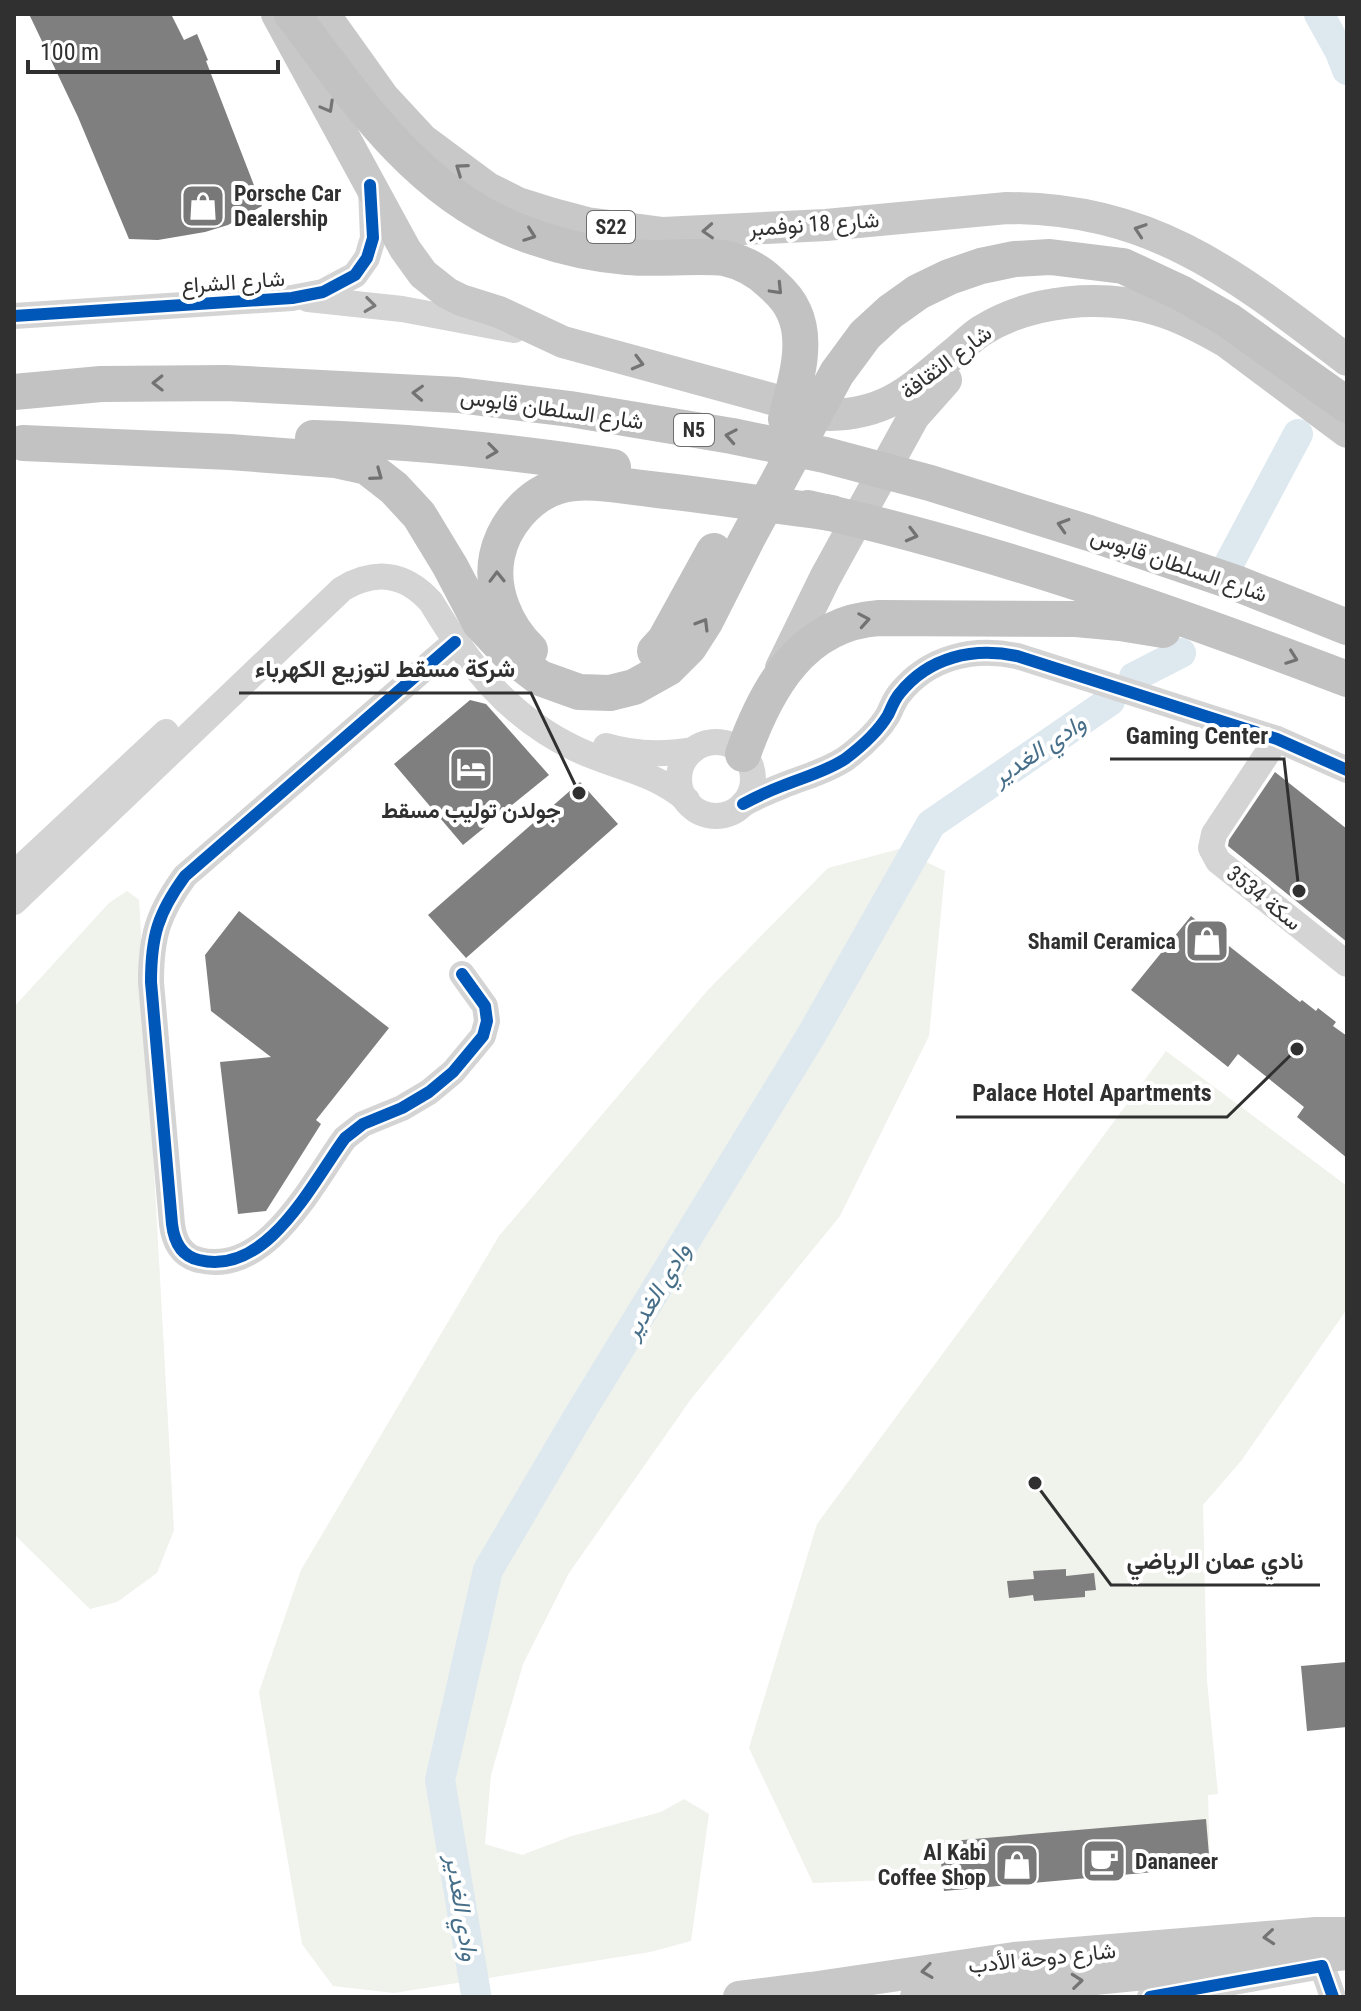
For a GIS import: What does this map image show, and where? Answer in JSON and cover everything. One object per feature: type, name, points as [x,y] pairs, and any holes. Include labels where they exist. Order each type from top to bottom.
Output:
[{"type":"highway","points":[[292,14],[370,118],[415,166],[465,203],[509,227],[546,241],[591,252],[627,257],[722,258],[748,266],[785,296],[795,313],[799,333],[819,368]]},
{"type":"highway","points":[[19,444],[275,455],[335,460],[367,467],[394,488],[419,515],[480,623],[510,655],[540,678],[579,692],[610,693],[634,687],[668,668],[689,647],[705,622],[735,537],[786,419],[847,327],[870,301],[928,264],[960,251],[1027,238],[1088,241],[1140,253],[1217,289],[1347,381]]},
{"type":"highway","points":[[832,513],[619,485],[578,483],[559,486],[539,495],[517,514],[497,556],[495,582],[510,625],[527,647],[548,665],[601,678],[623,673],[649,656],[665,640],[735,537],[819,368],[918,292],[981,266],[1015,259],[1050,257],[1123,266],[1181,293],[1228,320],[1347,405]]},
{"type":"highway","name":"شارع السلطان قابوس","points":[[14,392],[101,384],[226,383],[414,392],[570,409],[732,436],[825,455],[930,483],[1236,583],[1347,627]]},
{"type":"highway","name":"N5","points":[[19,444],[223,436],[377,440],[456,446],[668,476],[832,513],[1081,584],[1347,679]]},
{"type":"highway","points":[[746,758],[754,722],[773,686],[799,654],[821,636],[842,625],[866,618],[1076,619],[1143,625],[1196,636],[1232,636]]},
{"type":"main road","points":[[277,14],[413,262],[434,285],[461,300],[499,312],[563,342]]},
{"type":"main road","name":"شارع 18 نوفمبر","points":[[324,14],[384,98],[422,139],[488,188],[518,203],[587,223],[663,233],[826,225],[1007,208],[1088,215],[1162,238],[1214,264],[1347,360]]},
{"type":"main road","name":"شارع الثقافة","points":[[563,342],[830,415],[847,415],[897,399],[980,332],[1001,321],[1034,309],[1068,302],[1114,302],[1160,310],[1204,329],[1225,341],[1347,432]]},
{"type":"main road","points":[[773,686],[825,578],[914,416],[938,387],[983,351],[1031,329],[1062,322],[1125,320],[1186,334],[1227,351],[1276,380]]},
{"type":"main road","name":"شارع دوحة الأدب","points":[[739,1997],[801,1993],[1014,1958],[1347,1933]]},
{"type":"main road","name":"شارع دوحة الأدب","points":[[926,1996],[1334,1960]]},
{"type":"street","name":"شارع الشراع","points":[[14,316],[292,298],[323,292],[355,275],[367,258],[373,238],[370,185]]},
{"type":"street","name":"شارع الشراع","points":[[292,298],[402,309],[563,342]]},
{"type":"street","points":[[14,874],[332,577],[358,564],[372,562],[412,568],[435,583],[495,669],[528,700],[564,726],[598,743],[629,752],[661,754],[693,750],[718,742],[736,748],[752,770],[752,788],[743,804]]},
{"type":"street","points":[[14,902],[342,589],[362,579],[385,576],[416,587],[431,602],[455,642],[484,679],[537,726],[577,750],[657,779],[701,812],[719,816],[779,787],[813,776],[846,758],[872,735],[908,684],[928,668],[971,652],[1017,656],[1277,739],[1347,770]]},
{"type":"street","points":[[455,642],[185,876],[168,899],[157,925],[151,953],[151,982],[173,1235],[184,1253],[194,1259],[223,1262],[253,1252],[279,1229],[353,1130],[402,1108],[429,1092],[453,1072],[483,1036],[487,1021],[485,1006],[462,974]]},
{"type":"street","points":[[746,758],[765,767],[783,769],[817,760],[852,739],[880,711],[892,704]]},
{"type":"street","name":"سكة 3534","points":[[1277,739],[1214,834],[1211,848],[1218,861],[1347,964]]},
{"type":"street","points":[[687,800],[682,792],[680,774],[686,757],[693,750]]},
{"type":"street","points":[[1150,1997],[1334,1960],[1333,1997]]},
{"type":"shaded area","points":[[899,849],[945,871],[929,1036],[840,1216],[691,1399],[569,1573],[523,1664],[491,1775],[485,1844],[522,1855],[572,1836],[661,1812],[684,1799],[709,1814],[691,1941],[650,1952],[394,1993],[333,1986],[302,1944],[259,1692],[301,1570],[499,1236],[707,991],[828,868]]},
{"type":"shaded area","points":[[127,891],[139,900],[174,1530],[157,1573],[117,1602],[90,1609],[14,1534],[14,1007],[109,903]]},
{"type":"shaded area","points":[[1166,1051],[1347,1186],[1347,1309],[1241,1461],[1203,1505],[1207,1681],[1218,1794],[1208,1795],[1210,1867],[813,1883],[749,1748],[817,1524]]},
{"type":"building","points":[[29,14],[171,14],[184,40],[197,34],[262,206],[228,225],[205,232],[158,240],[129,239],[78,117]]},
{"type":"building","name":"جولدن توليب مسقط","points":[[470,700],[486,704],[549,775],[463,845],[394,764]]},
{"type":"building","points":[[1275,772],[1347,829],[1347,942],[1228,846]]},
{"type":"building","points":[[580,782],[618,824],[466,958],[428,915]]},
{"type":"building","points":[[239,911],[389,1028],[316,1120],[321,1124],[266,1211],[238,1214],[220,1062],[271,1057],[211,1011],[205,955]]},
{"type":"building","points":[[1191,916],[1300,1002],[1302,1000],[1316,1011],[1318,1008],[1336,1022],[1333,1026],[1347,1036],[1347,1158],[1297,1117],[1304,1107],[1238,1054],[1228,1067],[1131,990]]},
{"type":"building","points":[[1066,1569],[1066,1576],[1094,1573],[1096,1590],[1085,1591],[1085,1597],[1034,1601],[1033,1595],[1009,1598],[1007,1581],[1034,1579],[1033,1571]]},
{"type":"building","points":[[1347,1662],[1347,1727],[1307,1731],[1301,1666]]},
{"type":"building","points":[[1206,1819],[1210,1867],[944,1891],[939,1842]]},
{"type":"waterway","name":"وادي الغدير","points":[[1319,14],[1347,70]]},
{"type":"waterway","name":"وادي الغدير","points":[[1224,573],[1298,434]]},
{"type":"waterway","name":"وادي الغدير","points":[[1134,677],[1181,653]]},
{"type":"waterway","name":"وادي الغدير","points":[[476,1994],[440,1780],[488,1570],[812,1034],[931,824],[1110,701]]},
{"type":"cycle path","points":[[14,316],[292,298],[323,292],[355,275],[367,258],[373,238],[370,185]]},
{"type":"cycle path","points":[[455,642],[185,876],[162,914],[155,938],[151,982],[172,1224],[183,1251],[199,1260],[223,1261],[246,1254],[266,1241],[302,1201],[345,1138],[363,1124],[402,1108],[429,1092],[453,1072],[483,1036],[487,1021],[485,1006],[462,974]]},
{"type":"cycle path","points":[[743,804],[845,759],[874,733],[900,693],[924,671],[953,658],[984,653],[1017,656],[1277,739],[1347,770]]},
{"type":"cycle path","points":[[1150,1997],[1322,1966],[1333,1997]]},
{"type":"place","name":"Porsche Car Dealership","points":[[203,206]]},
{"type":"place","name":"جولدن توليب مسقط","points":[[471,769]]},
{"type":"place","name":"شركة مسقط لتوزيع الكهرباء","points":[[579,793]]},
{"type":"place","name":"Gaming Center","points":[[1299,891]]},
{"type":"place","name":"Shamil Ceramica","points":[[1207,941]]},
{"type":"place","name":"Palace Hotel Apartments","points":[[1297,1049]]},
{"type":"place","name":"نادي عمان الرياضي","points":[[1035,1483]]},
{"type":"place","name":"Dananeer","points":[[1104,1861]]},
{"type":"place","name":"Al Kabi Coffee Shop","points":[[1017,1865]]}]
